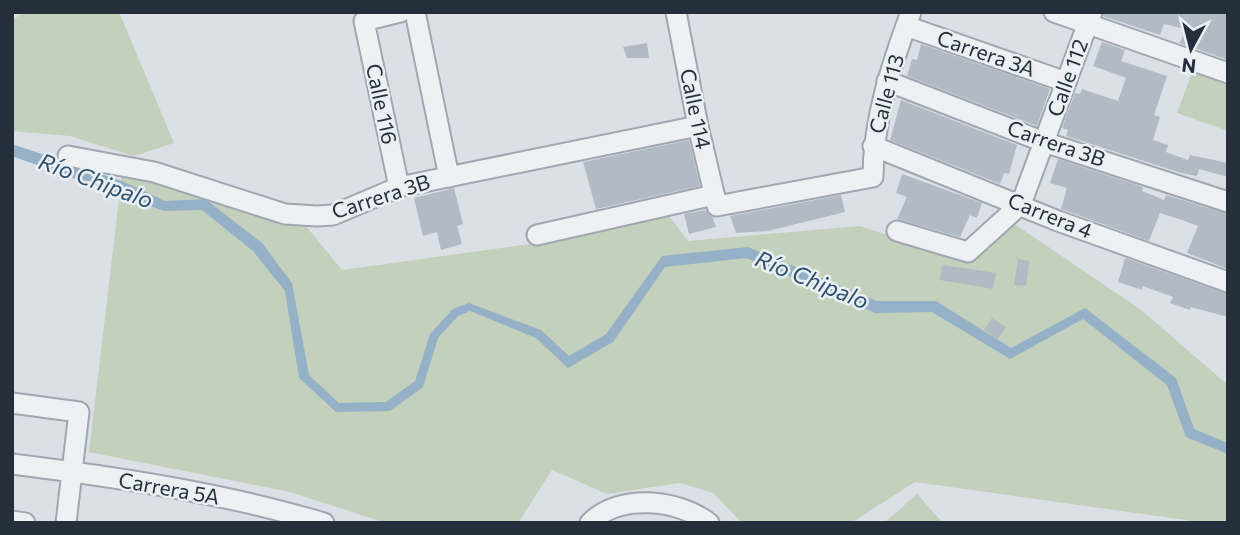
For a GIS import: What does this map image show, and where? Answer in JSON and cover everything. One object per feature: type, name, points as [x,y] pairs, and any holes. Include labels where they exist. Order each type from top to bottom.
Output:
[{"type":"street","name":"Calle 116","points":[[398,187],[364,20],[400,12]]},
{"type":"street","points":[[415,12],[449,177]]},
{"type":"street","name":"Calle 114","points":[[676,12],[715,200]]},
{"type":"street","points":[[1054,12],[1090,18],[1228,73]]},
{"type":"street","name":"Calle 112","points":[[897,231],[964,253],[977,246],[1021,204],[1090,18]]},
{"type":"street","name":"Carrera 3A","points":[[909,19],[1066,82]]},
{"type":"street","name":"Calle 113","points":[[715,200],[873,177],[873,146],[887,81],[909,19]]},
{"type":"street","name":"Carrera 3B","points":[[887,81],[1044,142],[1228,202]]},
{"type":"street","name":"Carrera 3B","points":[[68,156],[154,172],[180,183],[296,215],[332,215],[398,187],[698,126]]},
{"type":"street","name":"Carrera 4","points":[[873,146],[1058,221],[1228,282]]},
{"type":"street","points":[[537,235],[715,200]]},
{"type":"street","points":[[12,403],[79,412],[66,523]]},
{"type":"street","name":"Carrera 5A","points":[[12,464],[72,471],[286,511],[324,523]]},
{"type":"street","points":[[601,520],[646,502],[666,503],[692,510],[709,523]]},
{"type":"street","points":[[12,521],[25,523]]},
{"type":"green space","points":[[24,12],[119,12],[174,143],[134,156],[70,136],[12,131],[12,20]]},
{"type":"green space","points":[[1194,67],[1228,79],[1228,131],[1177,113]]},
{"type":"green space","points":[[122,174],[305,225],[342,270],[530,244],[667,213],[688,241],[860,226],[964,260],[1013,223],[1140,309],[1228,385],[1228,523],[1207,523],[915,482],[851,523],[742,523],[713,493],[680,483],[607,494],[552,470],[518,523],[386,523],[290,492],[89,452]]},
{"type":"green space","points":[[917,494],[943,523],[884,523]]},
{"type":"water","name":"Río Chipalo","points":[[12,144],[122,181],[165,201],[205,199],[262,243],[292,283],[309,375],[339,403],[386,402],[415,381],[430,334],[453,309],[469,303],[541,330],[569,356],[606,334],[662,256],[748,247],[877,301],[936,301],[1011,348],[1085,308],[1176,378],[1194,429],[1228,443],[1228,454],[1186,437],[1167,385],[1083,319],[1010,359],[932,312],[875,313],[746,258],[665,267],[613,342],[568,368],[536,338],[470,311],[458,316],[438,338],[423,387],[390,411],[336,412],[299,378],[285,291],[253,251],[202,210],[164,211],[12,156]]},
{"type":"building","points":[[1104,12],[1228,14],[1228,60],[1180,43],[1185,29],[1164,24],[1160,35],[1103,16]]},
{"type":"building","points":[[1102,42],[1125,50],[1121,61],[1167,76],[1154,115],[1160,117],[1153,140],[1168,145],[1166,152],[1188,160],[1190,155],[1228,163],[1228,177],[1199,169],[1197,176],[1181,173],[1066,136],[1068,130],[1062,128],[1075,93],[1080,94],[1082,89],[1118,101],[1126,78],[1093,66]]},
{"type":"building","points":[[647,43],[649,58],[627,58],[623,47]]},
{"type":"building","points":[[921,44],[1050,89],[1037,126],[907,76],[912,59],[917,60]]},
{"type":"building","points":[[901,100],[1017,145],[1009,174],[1004,173],[1000,184],[890,140]]},
{"type":"building","points":[[689,140],[700,186],[596,209],[583,162]]},
{"type":"building","points":[[1058,159],[1143,187],[1142,191],[1164,200],[1166,195],[1228,214],[1228,269],[1187,253],[1198,226],[1185,221],[1160,213],[1149,241],[1061,209],[1067,188],[1050,183]]},
{"type":"building","points":[[902,174],[982,203],[977,218],[970,215],[960,237],[897,219],[907,197],[896,193]]},
{"type":"building","points":[[454,188],[463,224],[457,226],[462,244],[441,250],[437,232],[423,236],[414,198]]},
{"type":"building","points":[[841,195],[845,212],[768,231],[736,233],[730,216]]},
{"type":"building","points":[[705,210],[713,218],[716,227],[689,234],[684,214]]},
{"type":"building","points":[[1125,258],[1228,294],[1228,317],[1191,307],[1190,310],[1170,303],[1173,297],[1143,286],[1142,290],[1118,282]]},
{"type":"building","points":[[1018,259],[1029,261],[1026,286],[1014,285]]},
{"type":"building","points":[[942,265],[996,273],[993,289],[940,280]]},
{"type":"building","points":[[992,318],[1006,327],[998,339],[984,330]]}]
